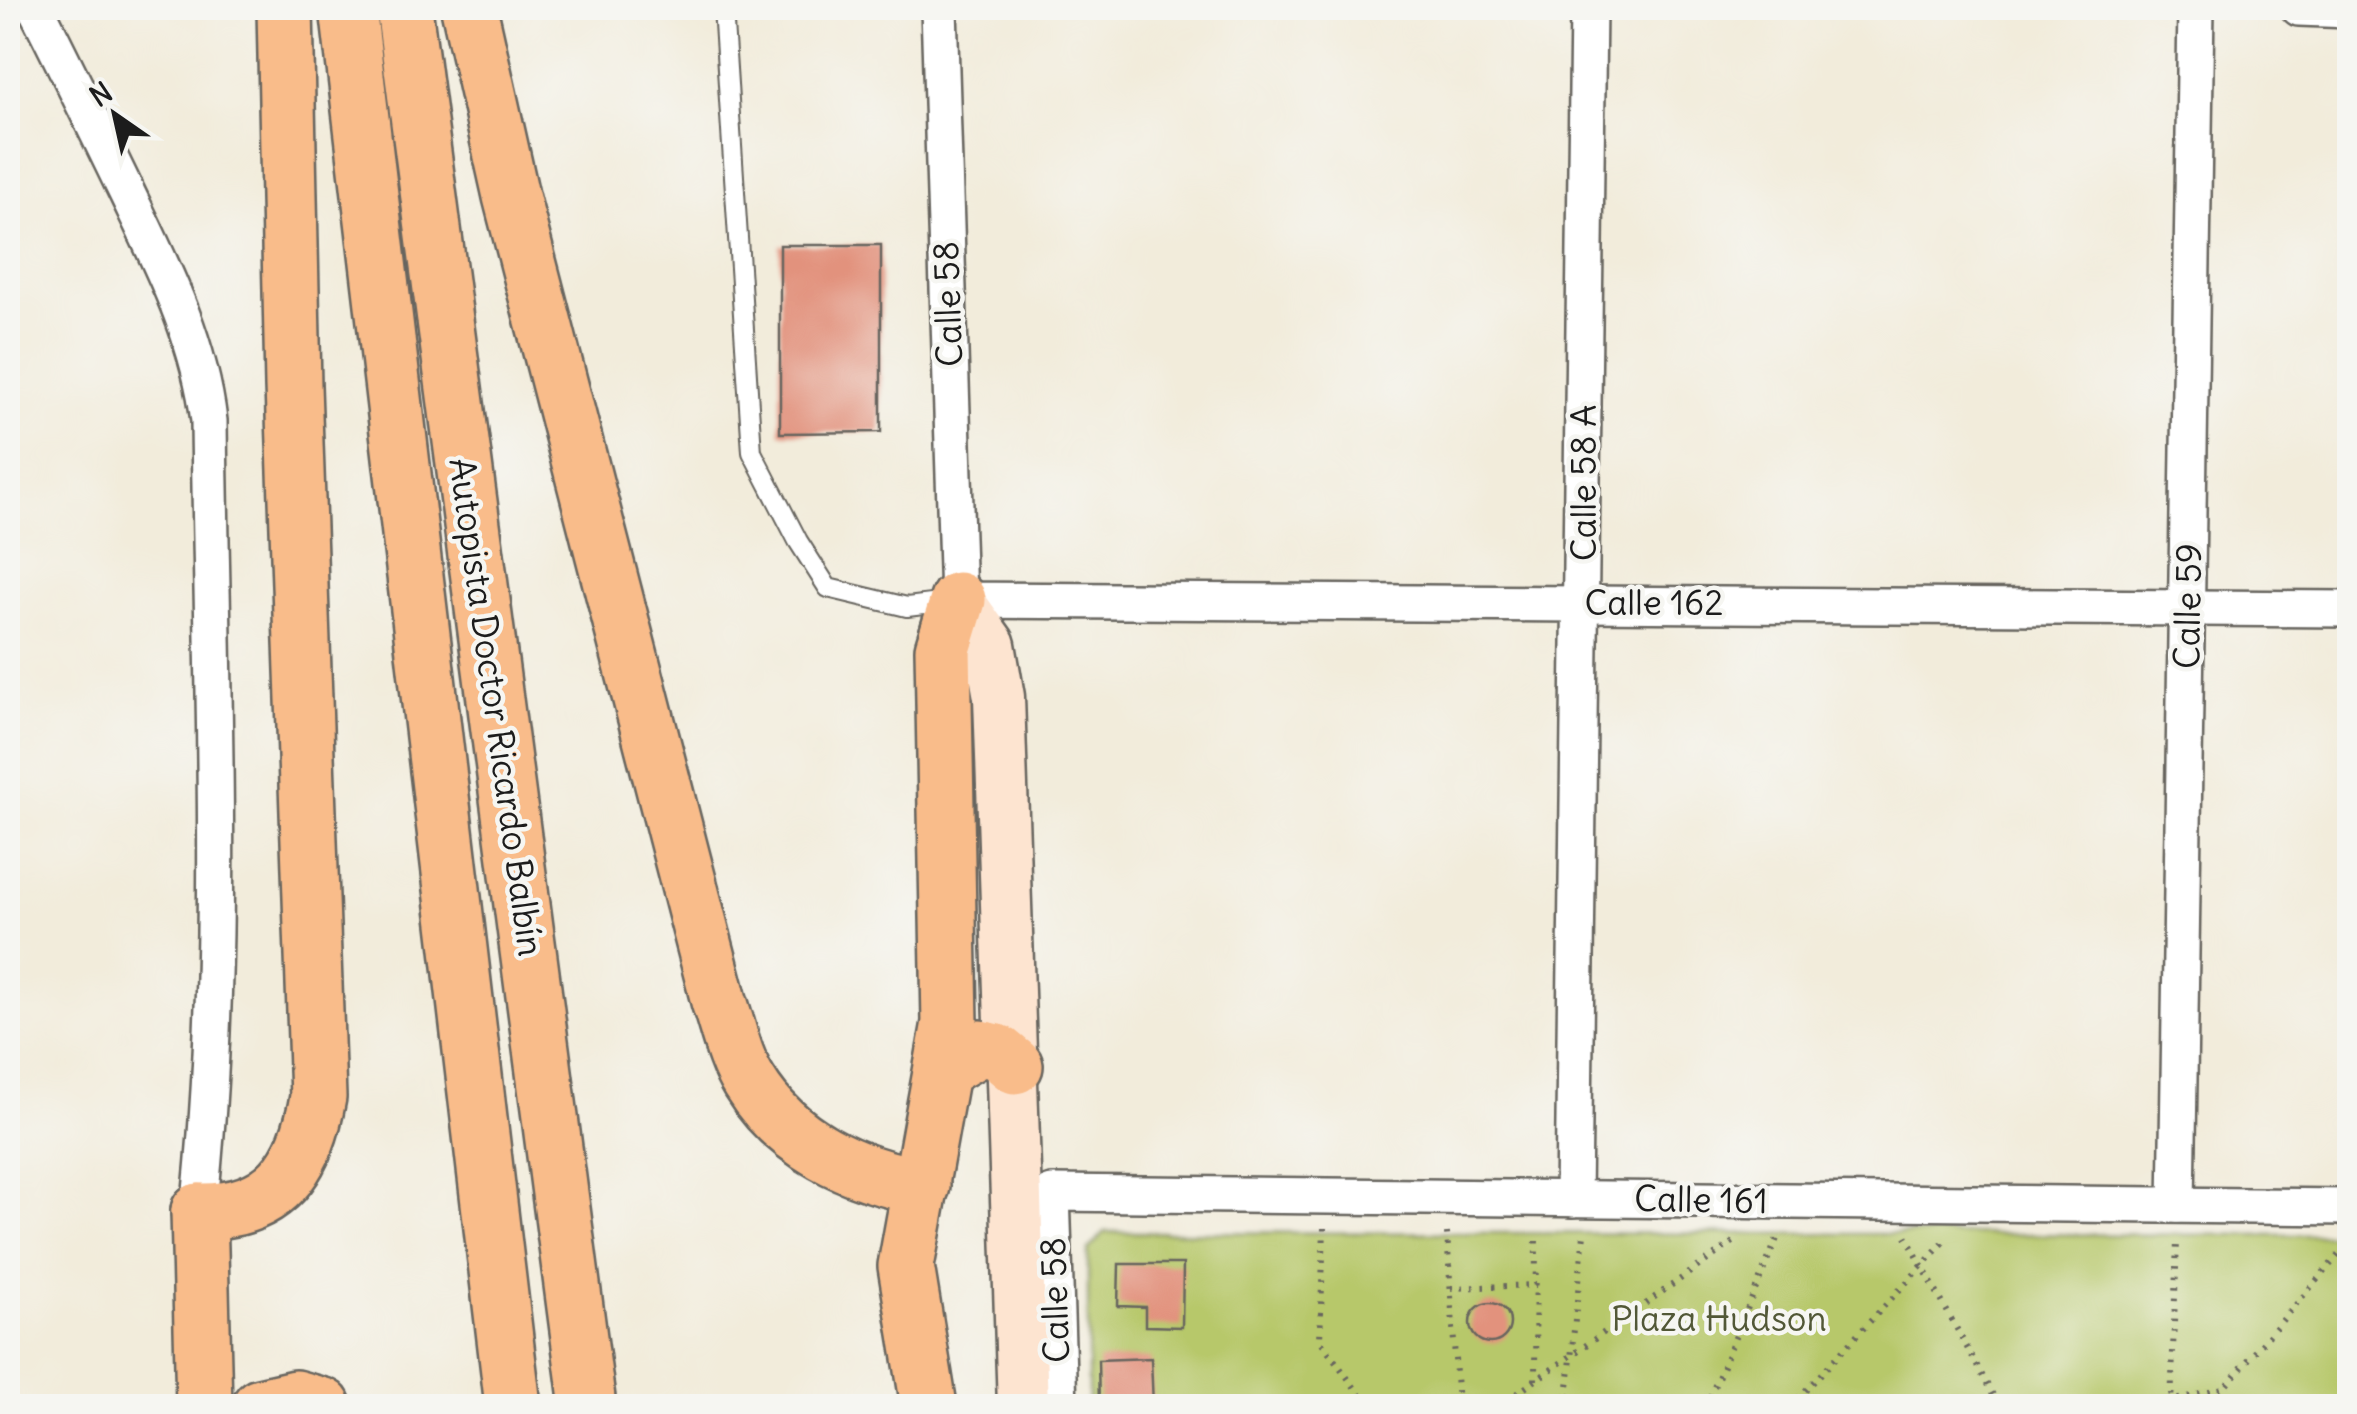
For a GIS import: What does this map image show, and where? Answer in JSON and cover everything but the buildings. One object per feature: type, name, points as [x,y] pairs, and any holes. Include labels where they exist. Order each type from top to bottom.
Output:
[{"type":"main road","points":[[204,1406],[199,1211],[231,1212],[253,1205],[283,1182],[307,1140],[318,1097],[293,386],[285,8]]},
{"type":"main road","name":"Autopista Doctor Ricardo Balbín","points":[[348,8],[513,1406]]},
{"type":"main road","name":"Autopista Doctor Ricardo Balbín","points":[[404,8],[588,1406]]},
{"type":"main road","points":[[469,8],[516,215],[720,1002],[746,1078],[782,1122],[813,1147],[866,1174],[922,1186]]},
{"type":"main road","points":[[929,1406],[906,1266],[945,1068],[950,1023],[944,649],[958,600]]},
{"type":"main road","points":[[958,600],[990,645],[1000,698],[1023,1406]]},
{"type":"main road","points":[[945,1068],[963,1054],[980,1048],[998,1052],[1014,1066]]},
{"type":"main road","points":[[260,1406],[295,1398],[323,1406]]},
{"type":"street","points":[[36,8],[161,263],[192,336],[204,376],[209,421],[214,948],[210,1103],[199,1211]]},
{"type":"street","name":"Calle 58","points":[[938,8],[958,600]]},
{"type":"street","name":"Calle 58 A","points":[[1581,1199],[1588,8]]},
{"type":"street","name":"Calle 59","points":[[2177,1205],[2196,8]]},
{"type":"street","points":[[2299,8],[2350,10]]},
{"type":"street","name":"Calle 162","points":[[958,600],[2350,609]]},
{"type":"street","name":"Calle 58","points":[[1052,1193],[1059,1406]]},
{"type":"street","name":"Calle 161","points":[[1052,1193],[2350,1207]]},
{"type":"lane","points":[[723,8],[752,452],[798,542],[828,588],[906,608],[958,600]]},
{"type":"path","points":[[1326,1196],[1320,1340],[1368,1406]]},
{"type":"path","points":[[1444,1198],[1458,1406]]},
{"type":"path","points":[[1534,1381],[1537,1198]]},
{"type":"path","points":[[1566,1406],[1581,1199]]},
{"type":"path","points":[[1499,1406],[1793,1201]]},
{"type":"path","points":[[1706,1406],[1793,1201]]},
{"type":"path","points":[[1887,1202],[1999,1406]]},
{"type":"path","points":[[1791,1406],[1980,1203]]},
{"type":"path","points":[[2172,1403],[2177,1205]]},
{"type":"path","points":[[2147,1406],[2222,1389],[2350,1242]]},
{"type":"path","points":[[1451,1288],[1536,1285]]},
{"type":"green space","name":"Plaza Hudson","points":[[1105,1232],[2349,1235],[2349,1406],[1088,1406],[1088,1250]]}]
